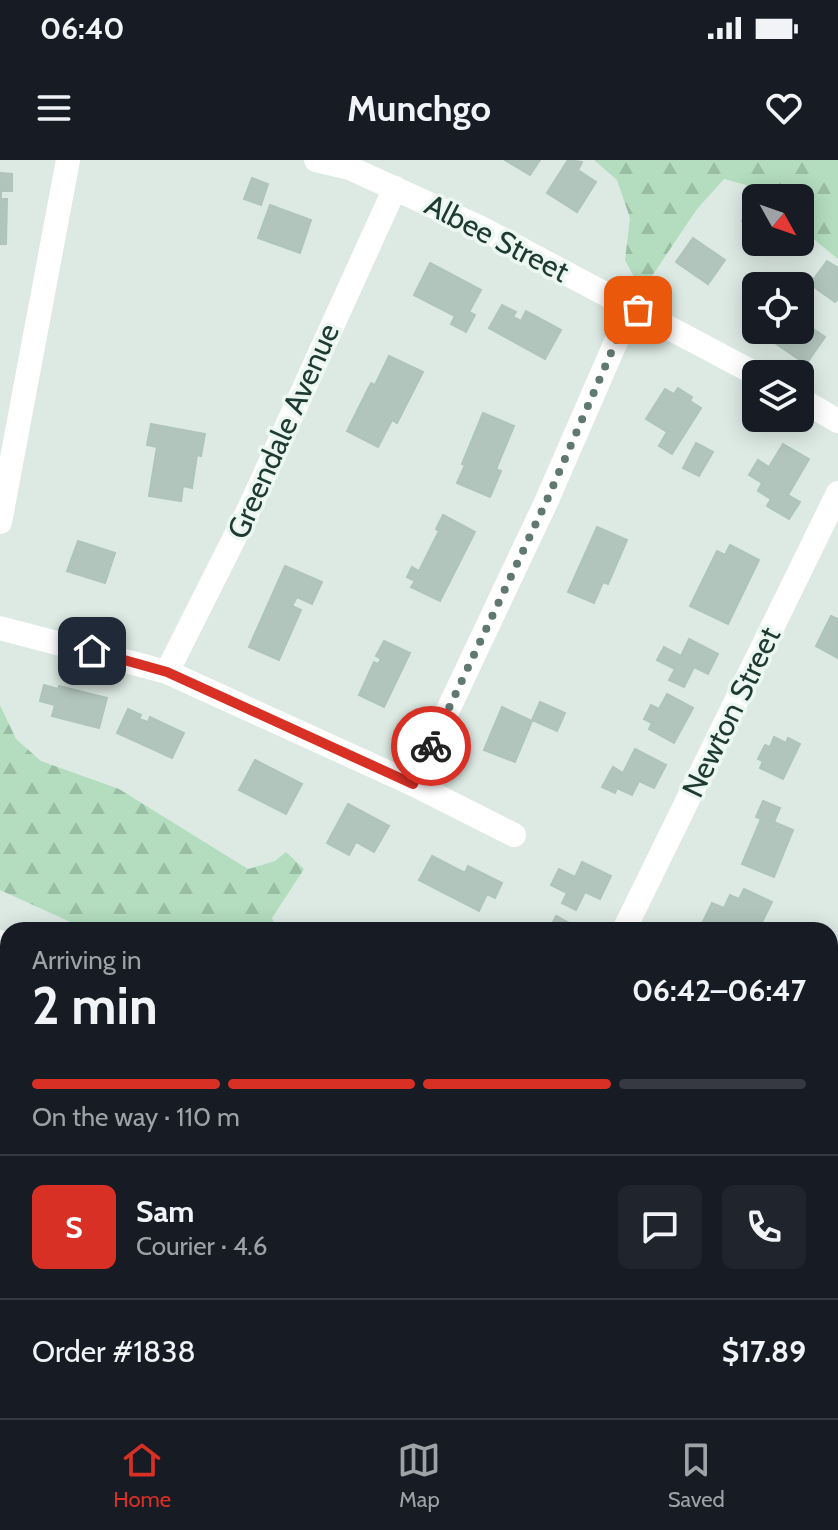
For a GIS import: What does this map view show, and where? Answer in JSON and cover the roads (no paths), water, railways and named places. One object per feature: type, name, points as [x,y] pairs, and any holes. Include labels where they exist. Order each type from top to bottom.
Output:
[{"type":"street","points":[[0,522],[68,160]]},
{"type":"street","name":"Albee Street","points":[[316,160],[350,168],[481,228],[742,366]]},
{"type":"street","name":"Greendale Avenue","points":[[167,672],[249,509],[395,188]]},
{"type":"street","points":[[413,784],[547,500],[631,307]]},
{"type":"street","points":[[814,407],[838,421]]},
{"type":"street","name":"Newton Street","points":[[628,922],[838,493]]},
{"type":"street","points":[[0,628],[167,672],[413,784],[514,835]]}]
